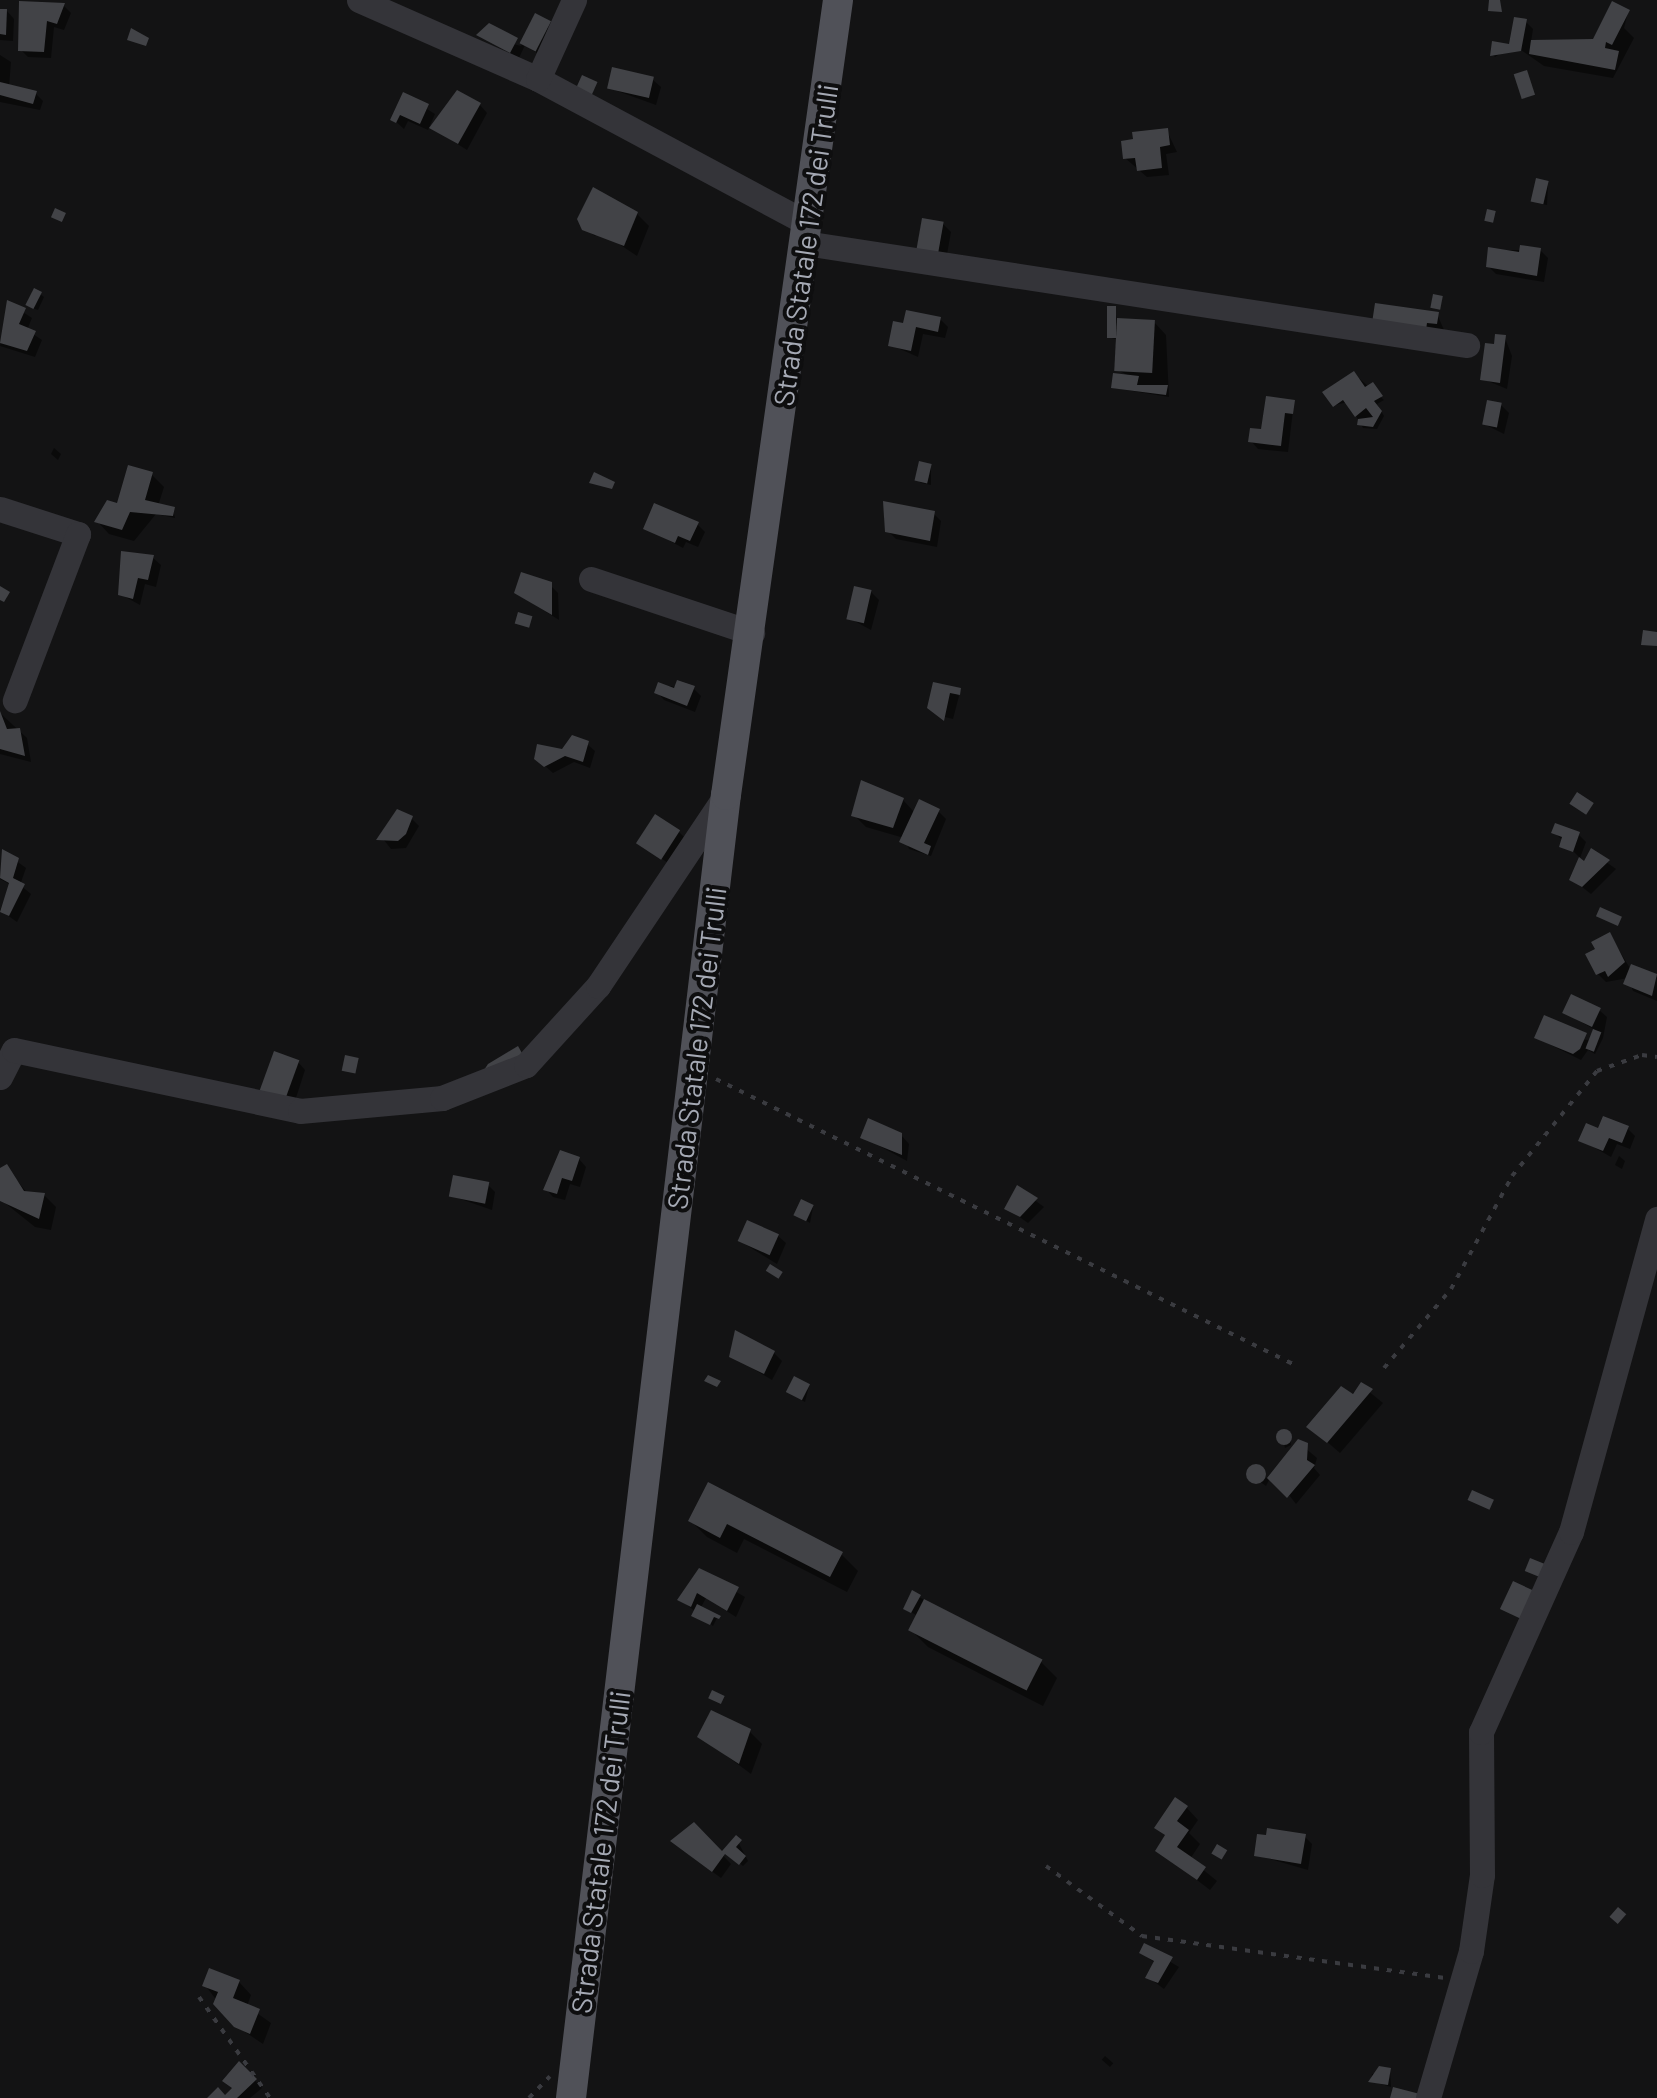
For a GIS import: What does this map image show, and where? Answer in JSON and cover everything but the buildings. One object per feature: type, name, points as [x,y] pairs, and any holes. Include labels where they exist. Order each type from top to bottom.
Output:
[{"type":"main road","name":"Strada Statale 172 dei Trulli","points":[[571,2098],[726,796],[838,0]]},
{"type":"street","points":[[359,0],[538,80],[806,234],[1467,346]]},
{"type":"street","points":[[538,80],[574,0]]},
{"type":"street","points":[[0,509],[78,534],[15,700]]},
{"type":"street","points":[[591,579],[752,632]]},
{"type":"street","points":[[0,1077],[7,1044],[300,1112],[442,1098],[526,1065],[598,986],[726,796]]},
{"type":"street","points":[[1428,2098],[1462,1982],[1482,1875],[1482,1732],[1571,1532],[1657,1219]]},
{"type":"path","points":[[1384,1368],[1450,1289],[1512,1176],[1597,1071],[1642,1055],[1657,1057]]},
{"type":"path","points":[[694,1068],[1295,1365]]},
{"type":"path","points":[[1046,1866],[1142,1936],[1462,1982]]},
{"type":"path","points":[[198,1997],[270,2098]]}]
